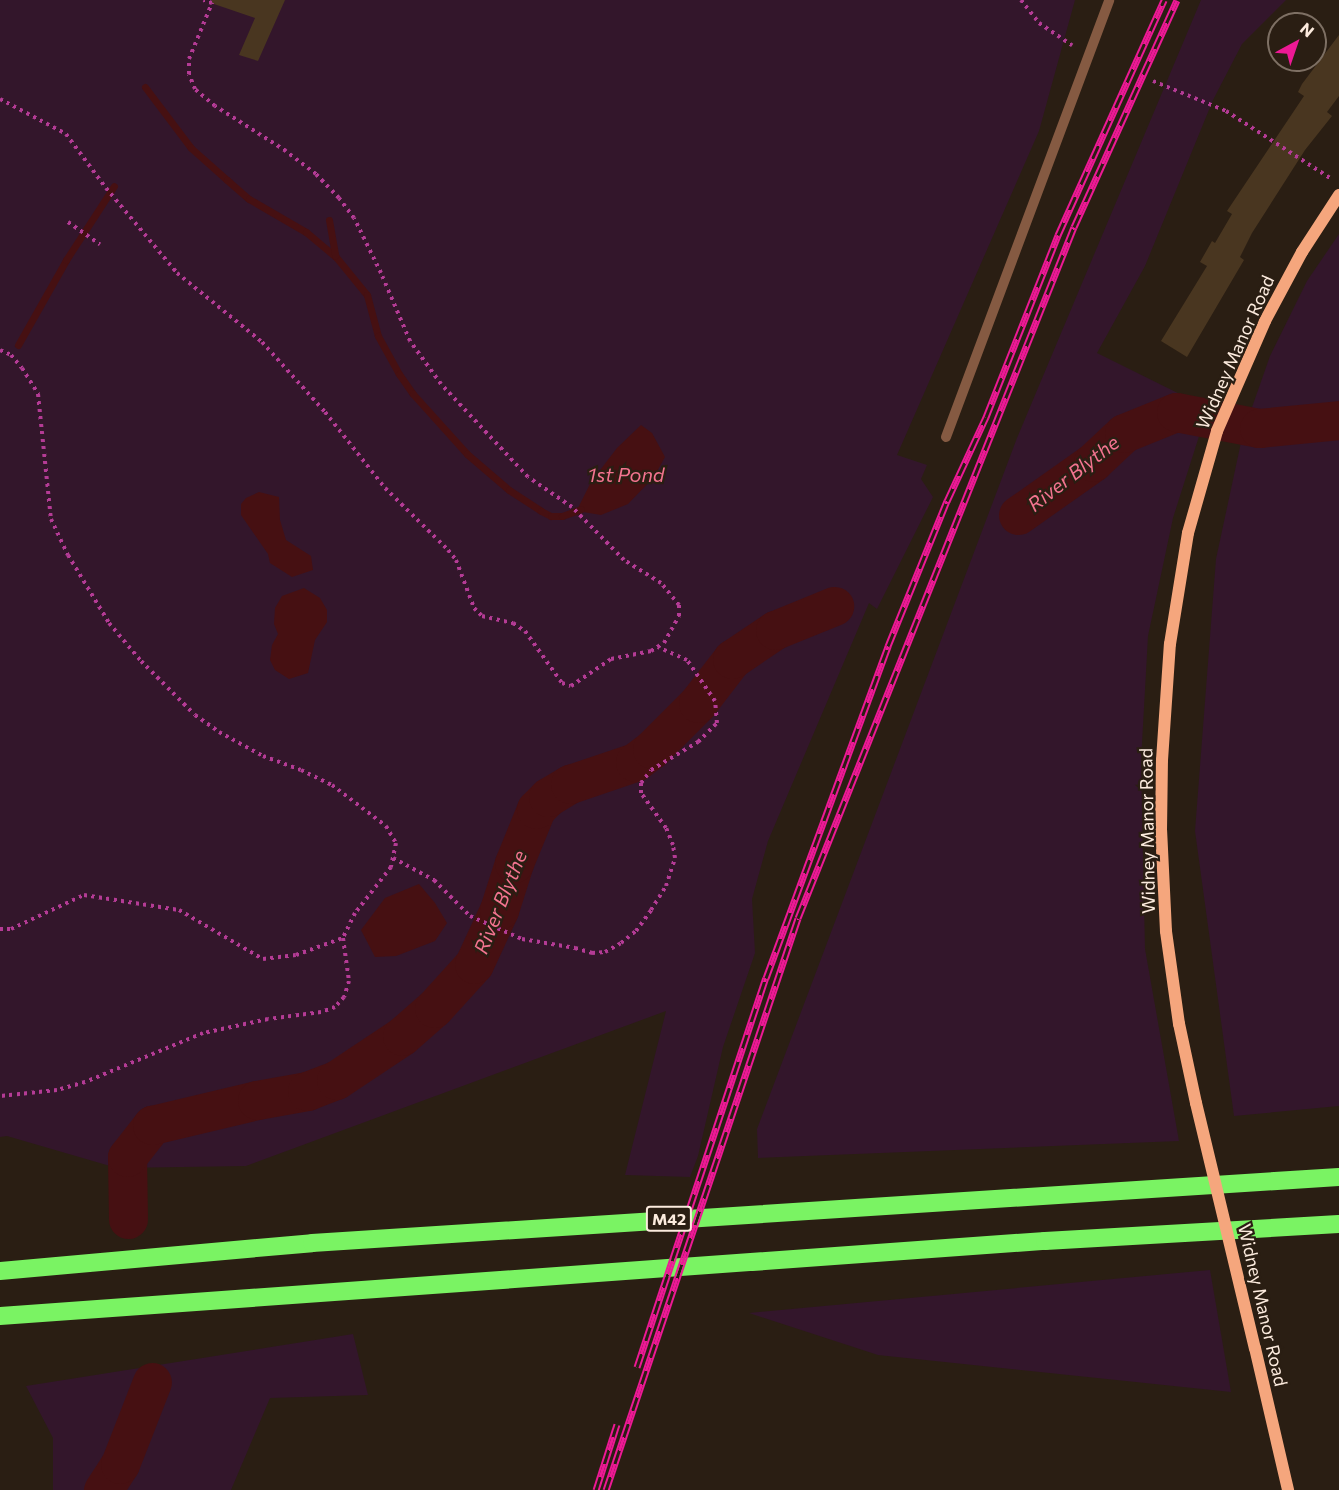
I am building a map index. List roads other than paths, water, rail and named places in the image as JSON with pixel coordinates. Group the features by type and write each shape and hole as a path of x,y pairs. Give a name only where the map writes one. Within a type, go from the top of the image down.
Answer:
{"highway":[{"name":"M42","path":"0,1271 312,1243 1339,1177"},
{"path":"0,1316 1033,1242 1339,1224"}],"street":[{"name":"Widney Manor Road","path":"1288,1490 1179,1024 1166,931 1161,830 1162,760 1170,644 1188,533 1217,431 1265,321 1302,252 1339,195"}],"lane":[{"path":"946,437 1109,0"}],"water":[{"name":"1st Pond","path":"641,425 652,433 665,457 654,477 628,504 601,515 583,512 579,506 591,482 617,448"},
{"path":"259,492 279,497 280,520 286,540 311,556 313,570 292,577 270,563 268,554 241,515 241,504 246,498"},
{"path":"304,588 320,598 327,610 327,622 315,640 308,673 289,679 275,670 270,660 272,645 278,634 274,624 275,608 282,596"},
{"path":"419,884 435,903 447,923 435,941 396,956 375,957 361,930 385,898"}],"waterway":[{"path":"145,87 191,148 249,199 306,232 336,257 367,295 378,336 399,374 413,394 467,454 509,490 551,516 562,516 581,509"},
{"path":"18,345 66,260 114,186"},
{"path":"329,220 335,255"},
{"name":"River Blythe","path":"1018,515 1093,462 1124,433 1176,412 1259,428 1339,420"},
{"name":"River Blythe","path":"128,1219 127,1157 152,1125 257,1100 307,1091 336,1080 402,1036 434,1008 474,964 499,910 514,863 536,809 548,797 570,784 635,762 652,749 698,703 732,659 775,630 834,606"},
{"name":"River Blythe","path":"103,1490 120,1464 152,1382"}],"railway":[{"path":"637,1367 766,978 888,646 947,501 986,417 1058,235 1164,0"},
{"path":"606,1490 798,918 1074,227 1177,0"},
{"path":"596,1490 617,1424"}]}
